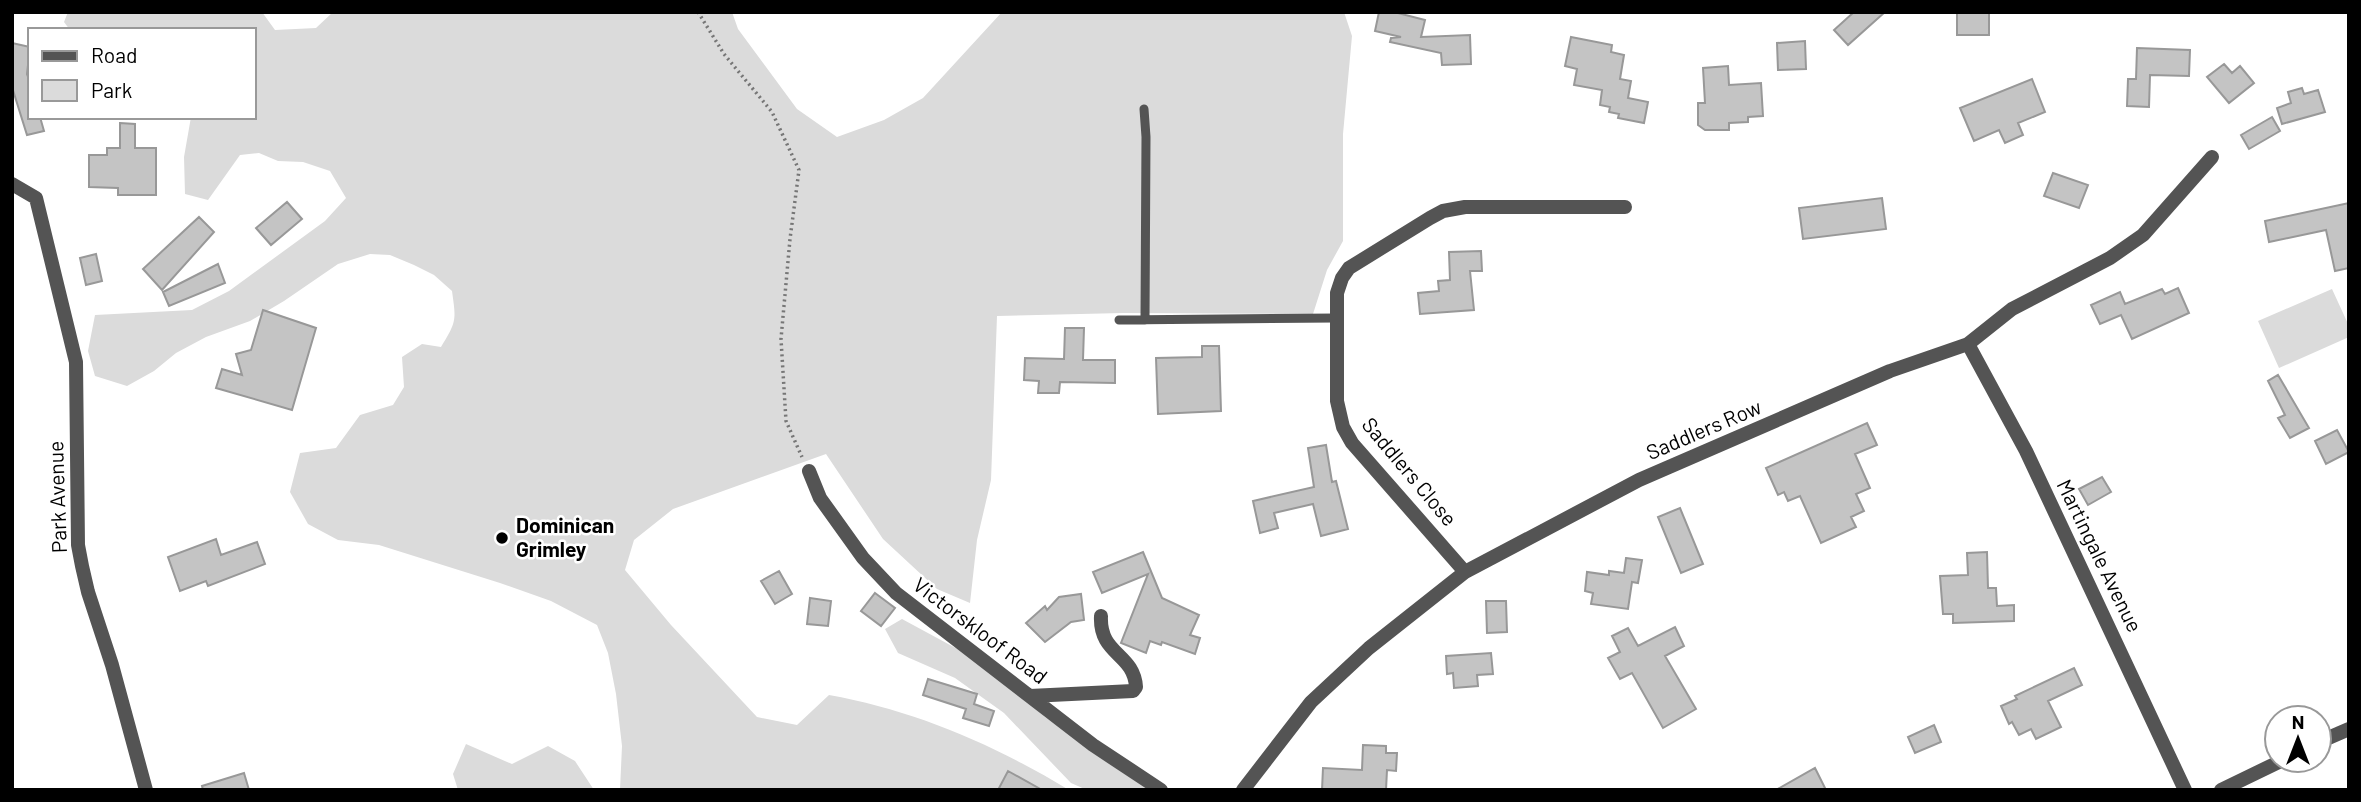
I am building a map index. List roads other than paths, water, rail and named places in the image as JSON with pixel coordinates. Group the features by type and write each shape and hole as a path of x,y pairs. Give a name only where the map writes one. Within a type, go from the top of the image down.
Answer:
{"street":[{"name":"Saddlers Row","path":"1243,790 1311,702 1369,648 1465,572 1639,480 1890,371 1968,344 2012,309 2110,258 2143,235 2213,157"},
{"name":"Park Avenue","path":"12,184 36,198 76,362 78,545 88,592 112,665 146,790"},
{"name":"Saddlers Close","path":"1465,572 1346,434 1337,401 1337,293 1342,278 1349,268 1443,211 1465,207 1625,207"},
{"name":"Martingale Avenue","path":"1968,344 2026,452 2185,790"},
{"name":"Victorskloof Road","path":"809,471 820,498 863,558 887,585 1093,745 1161,790"},
{"path":"1030,696 1133,691 1135,678 1128,664 1104,639 1101,617"},
{"path":"2221,790 2263,770"}],"lane":[{"path":"1144,108 1144,320"},
{"path":"1119,320 1336,318"}],"place":[{"name":"Dominican Grimley","path":"502,538"}]}
